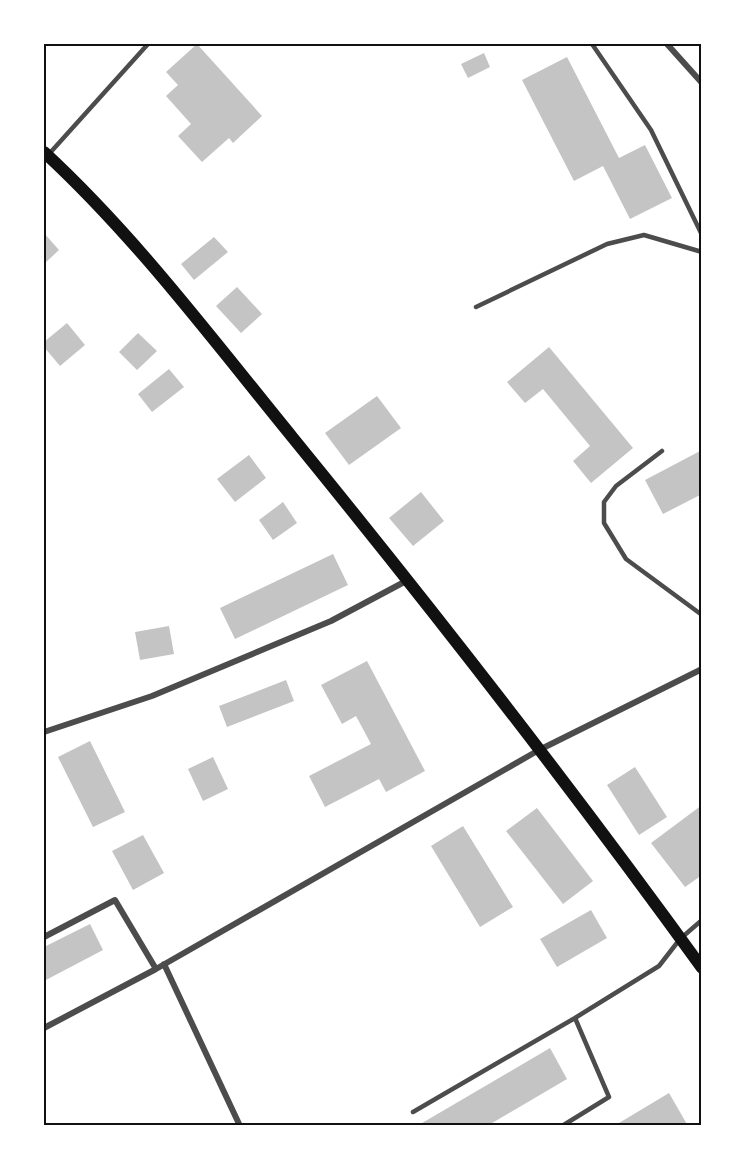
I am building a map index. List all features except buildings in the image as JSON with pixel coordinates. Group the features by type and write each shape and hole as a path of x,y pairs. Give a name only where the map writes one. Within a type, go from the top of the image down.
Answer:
{"main road":[{"path":"45,154 113,221 409,580 702,968"}],"street":[{"path":"667,44 702,82"},
{"path":"44,732 173,687 331,621 409,580"},
{"path":"44,1028 156,969 539,750 702,669"},
{"path":"44,937 115,900 156,969"},
{"path":"164,964 240,1125"}],"lane":[{"path":"45,154 148,44"},
{"path":"592,44 651,130 702,235"},
{"path":"476,307 607,244 644,235 702,252"},
{"path":"662,451 616,486 604,502 604,523 626,559 702,615"},
{"path":"412,1112 575,1018 659,966 681,939 702,920"},
{"path":"562,1125 609,1097 575,1018"}]}
